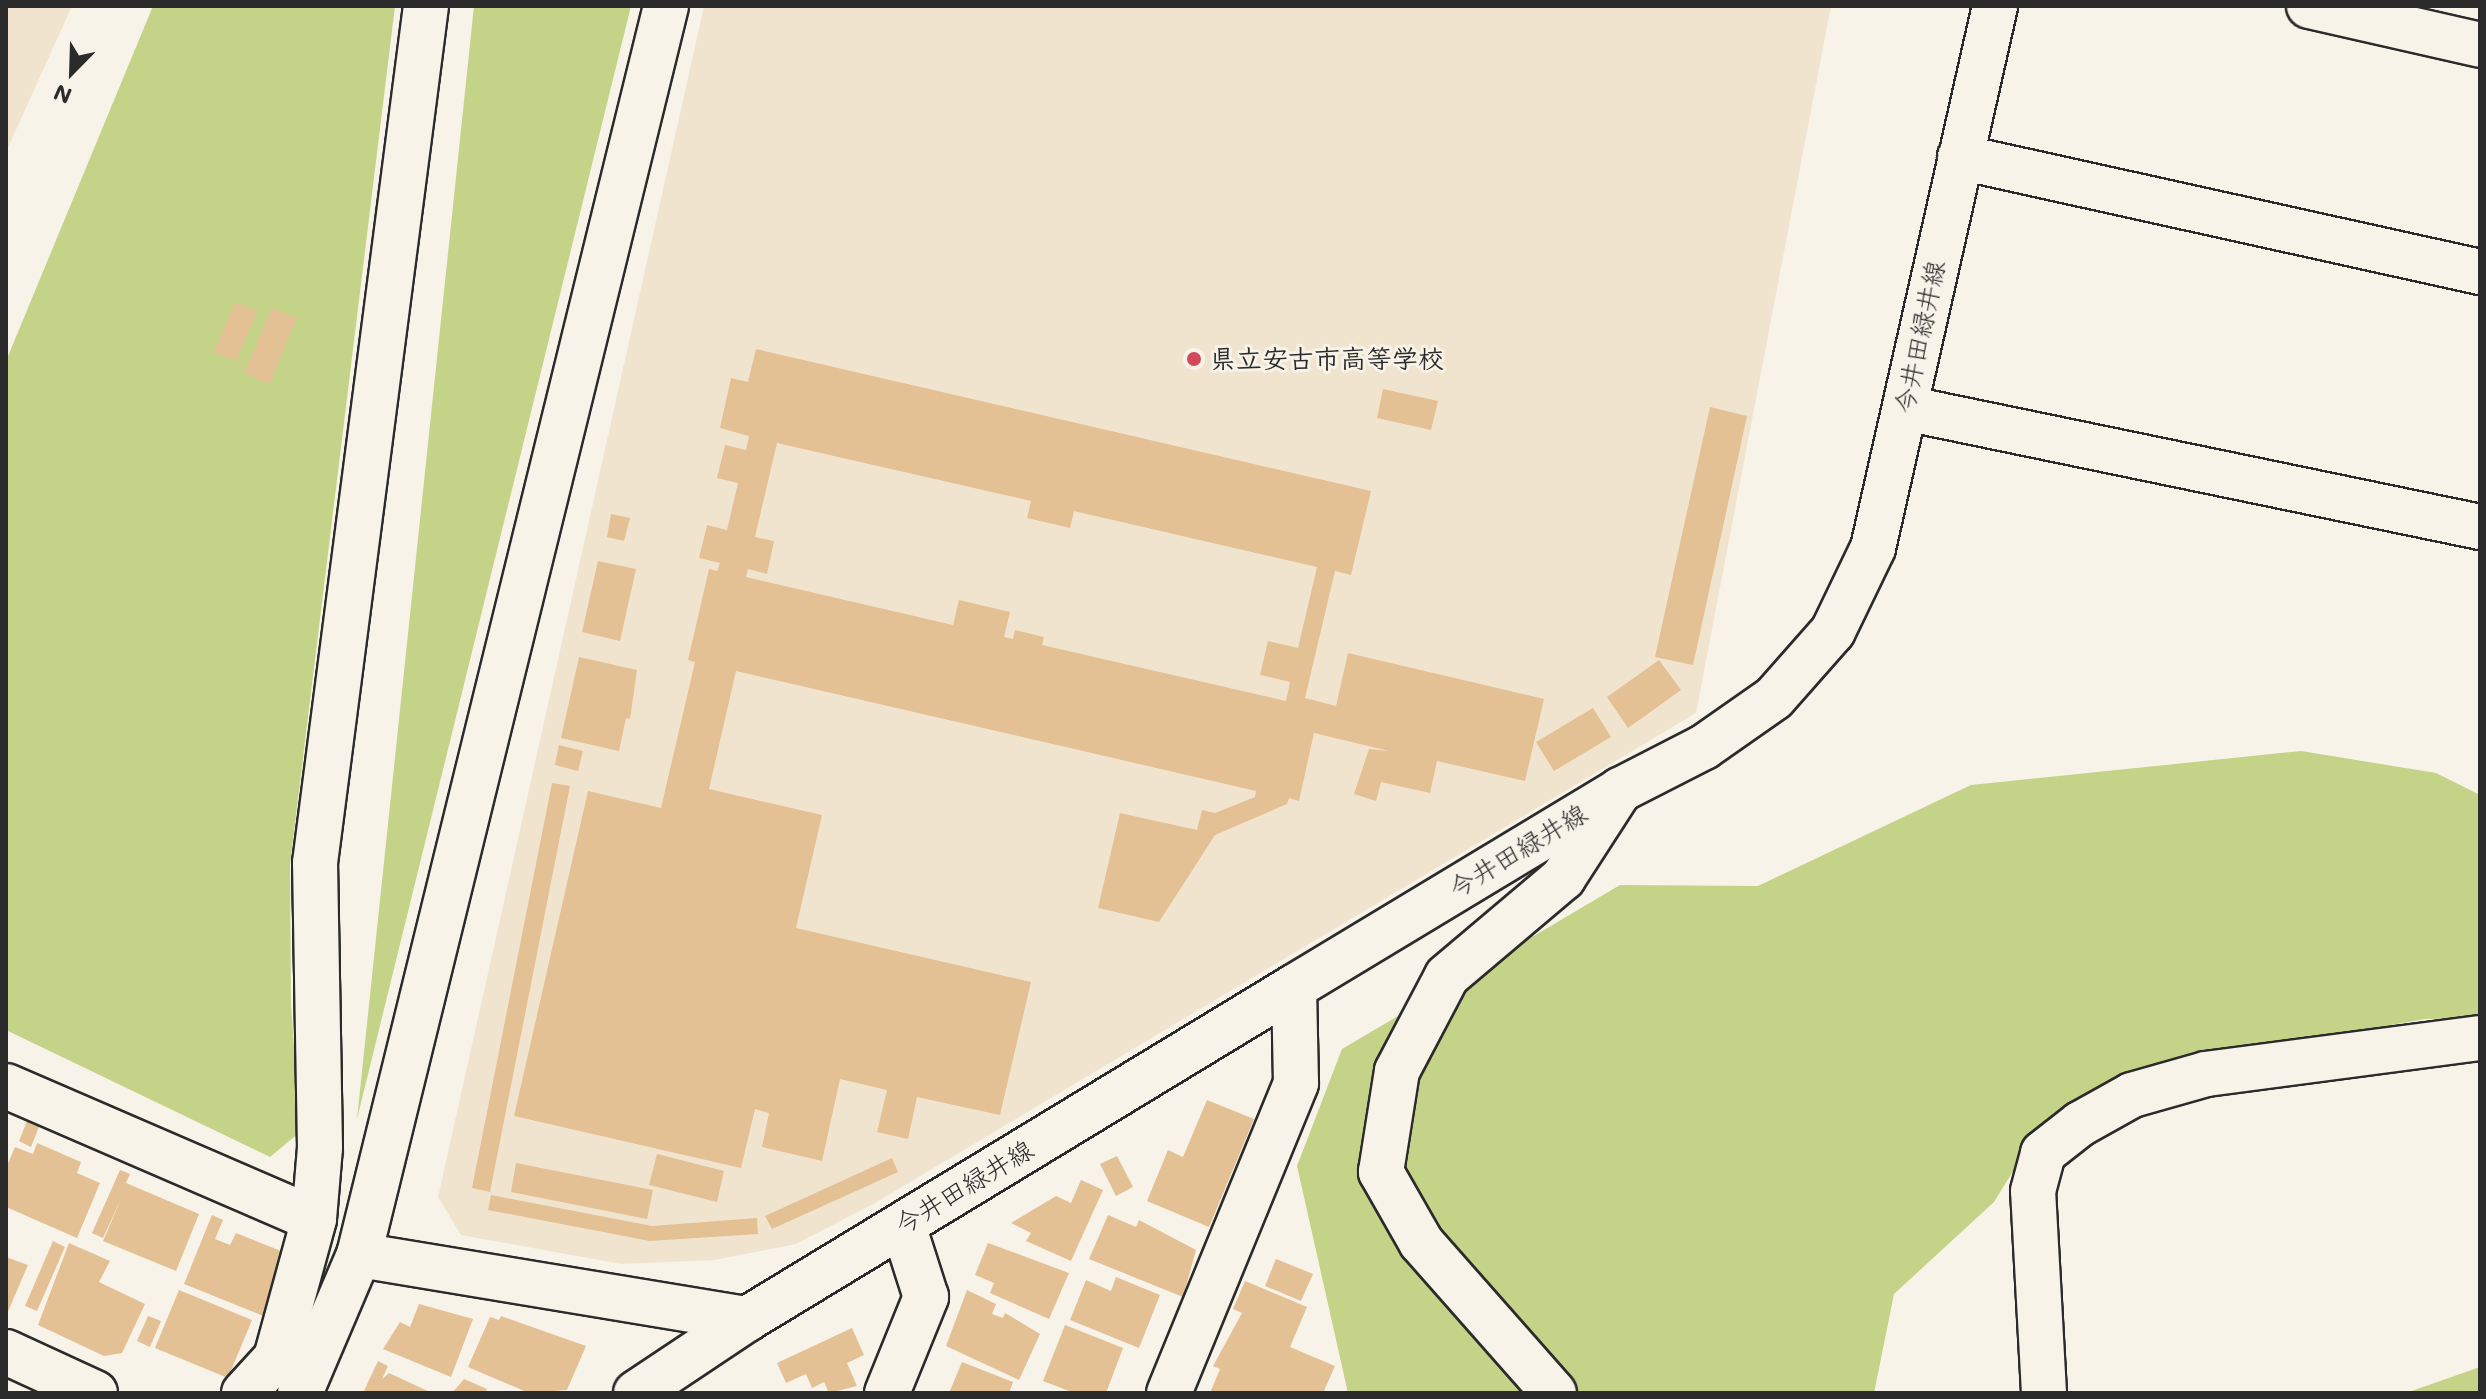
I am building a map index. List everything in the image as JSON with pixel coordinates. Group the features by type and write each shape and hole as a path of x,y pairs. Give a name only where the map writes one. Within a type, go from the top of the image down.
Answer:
{"street":[{"path":"244,1393 276,1358 314,1219 320,1148 315,863 426,6"},
{"path":"300,1393 359,1255 666,6"},
{"name":"今井田緑井線","path":"636,1393 747,1319 1294,987 1620,790 1704,747 1774,698 1833,631 1873,548 1995,6"},
{"path":"2309,6 2480,45"},
{"path":"1960,157 2480,272"},
{"path":"1905,408 2480,527"},
{"path":"1554,1393 1421,1242 1381,1172 1397,1071 1447,976 1563,878 1620,790"},
{"path":"1169,1393 1296,1083 1294,987"},
{"path":"2044,1393 2033,1191 2043,1153 2080,1124 2132,1095 2206,1074 2480,1038"},
{"path":"6,1086 314,1219"},
{"path":"887,1393 926,1297 903,1225"},
{"path":"359,1255 747,1319"},
{"path":"6,1352 92,1392"}],"shaded area":[{"path":"6,6 72,6 6,152"},
{"name":"県立安古市高等学校","path":"704,6 1831,6 1696,713 875,1203 796,1244 715,1260 621,1264 461,1235 438,1197"}],"green space":[{"path":"153,6 395,6 290,864 291,1003 300,1132 270,1157 6,1030 6,361"},
{"path":"474,6 631,6 357,1119"},
{"path":"2301,751 2436,773 2480,795 2480,1018 2425,1019 2124,1072 2041,1126 1994,1202 1894,1294 1874,1393 1348,1393 1297,1166 1342,1049 1620,885 1758,886 1971,785"},
{"path":"2480,1367 2480,1393 2406,1393"}],"building":[{"path":"235,302 257,311 236,361 214,352"},
{"path":"272,308 297,318 269,384 244,373"},
{"path":"756,349 1371,491 1351,575 1335,571 1305,698 1336,706 1348,653 1544,699 1525,781 1437,761 1430,793 1381,782 1376,801 1354,794 1369,749 1389,751 1314,733 1299,801 1289,798 1287,804 1215,835 1159,922 1098,908 1120,813 1197,830 1202,810 1215,813 1255,797 1256,791 736,671 709,789 822,815 796,928 1031,982 1000,1115 917,1097 908,1139 877,1132 887,1090 840,1079 822,1161 762,1147 769,1113 755,1109 741,1168 514,1116 588,791 661,808 695,662 688,660 709,569 717,571 720,563 699,558 707,525 727,530 738,483 717,478 725,445 746,450 749,436 720,428 731,378 748,382","holes":["777,443 1031,501 1027,518 1070,528 1074,511 1317,567 1298,648 1268,641 1260,675 1290,682 1286,701 1042,645 1044,637 1015,630 1013,639 1004,637 1010,612 959,600 953,625 746,577 748,569 767,574 774,541 755,537"]},
{"path":"1383,389 1438,401 1431,430 1377,418"},
{"path":"1710,407 1747,416 1693,665 1655,657"},
{"path":"611,514 630,518 624,541 607,537"},
{"path":"598,561 636,569 620,641 582,632"},
{"path":"579,657 637,670 630,719 626,718 619,751 561,738"},
{"path":"1659,660 1681,690 1628,728 1607,697"},
{"path":"1593,708 1611,737 1554,771 1536,742"},
{"path":"559,745 583,751 578,771 555,765"},
{"path":"552,783 570,786 490,1192 472,1188"},
{"path":"1207,1100 1254,1119 1209,1227 1147,1201 1168,1150 1183,1157"},
{"path":"29,1116 41,1122 31,1147 19,1141"},
{"path":"37,1143 81,1162 77,1173 100,1183 77,1238 6,1207 6,1168 15,1147 33,1154"},
{"path":"657,1154 724,1171 717,1202 649,1185"},
{"path":"1117,1156 1133,1187 1116,1196 1100,1164"},
{"path":"892,1158 898,1172 772,1229 765,1216"},
{"path":"516,1163 653,1190 647,1219 511,1192"},
{"path":"120,1170 130,1174 126,1183 199,1214 176,1271 103,1241 121,1199 103,1238 92,1233"},
{"path":"1081,1180 1103,1190 1071,1261 1026,1241 1031,1233 1011,1223 1056,1196 1071,1203"},
{"path":"491,1195 652,1226 757,1218 758,1234 650,1241 488,1210"},
{"path":"212,1215 223,1220 215,1239 230,1245 236,1233 291,1255 266,1317 184,1284"},
{"path":"1108,1215 1136,1227 1139,1220 1196,1250 1183,1297 1089,1259"},
{"path":"53,1241 65,1247 37,1311 25,1306"},
{"path":"69,1243 110,1261 99,1282 145,1304 122,1353 104,1356 38,1325"},
{"path":"988,1243 1069,1273 1049,1319 990,1293 994,1283 975,1275"},
{"path":"6,1257 28,1265 6,1316"},
{"path":"1276,1259 1313,1274 1301,1301 1265,1286"},
{"path":"1116,1277 1160,1295 1139,1348 1070,1320 1086,1280 1111,1291"},
{"path":"1245,1281 1307,1307 1290,1347 1335,1366 1323,1393 1210,1393 1220,1369 1213,1366 1242,1313 1233,1309"},
{"path":"179,1290 252,1320 228,1378 155,1348"},
{"path":"967,1290 996,1304 992,1314 1003,1318 1005,1313 1040,1334 1019,1380 946,1346"},
{"path":"419,1304 473,1319 451,1377 383,1349 400,1322 410,1327"},
{"path":"148,1316 161,1321 150,1347 137,1341"},
{"path":"501,1316 586,1346 567,1390 529,1393 468,1367 490,1317 499,1320"},
{"path":"1065,1325 1123,1348 1106,1393 1074,1393 1043,1381"},
{"path":"852,1328 864,1355 847,1363 857,1386 829,1393 824,1382 812,1388 806,1374 786,1383 777,1363"},
{"path":"378,1361 388,1366 382,1379 389,1373 432,1393 363,1393"},
{"path":"962,1362 1013,1382 1009,1393 949,1393"},
{"path":"464,1379 487,1389 485,1393 452,1393"}],"place":[{"name":"県立安古市高等学校","path":"1194,359"}]}
